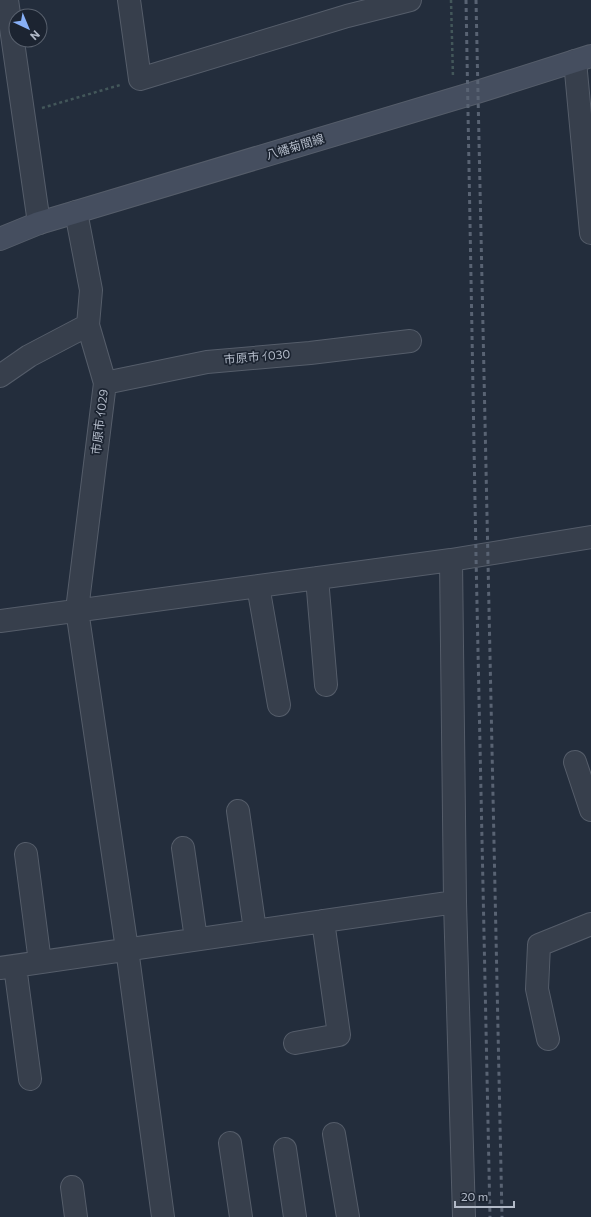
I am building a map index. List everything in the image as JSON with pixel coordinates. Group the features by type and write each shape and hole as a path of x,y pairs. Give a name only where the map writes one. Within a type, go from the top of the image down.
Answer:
{"main road":[{"name":"八幡菊間線","path":"0,239 39,223 583,59"}],"street":[{"path":"7,0 39,223"},
{"path":"129,0 140,79 346,8 410,0"},
{"path":"583,59 591,232"},
{"name":"市原市 ｲ029","path":"76,212 91,290 88,325 105,383 77,610 127,949 163,1217"},
{"path":"0,376 29,356 88,325"},
{"name":"市原市 ｲ030","path":"105,383 208,362 310,353 410,341"},
{"path":"0,621 451,560 591,537"},
{"path":"451,560 455,902 464,1217"},
{"path":"316,578 326,685"},
{"path":"258,586 279,704"},
{"path":"575,762 591,810"},
{"path":"238,811 255,930"},
{"path":"183,848 196,939"},
{"path":"26,854 40,962"},
{"path":"30,1079 7,967 455,902"},
{"path":"295,1042 339,1035 323,921"},
{"path":"548,1039 537,989 539,946 591,924"},
{"path":"334,1134 348,1217"},
{"path":"230,1143 241,1217"},
{"path":"285,1149 295,1217"},
{"path":"72,1187 76,1217"}],"path":[{"path":"451,0 454,99"},
{"path":"23,114 140,79"}],"railway":[{"path":"466,0 490,1217"},
{"path":"476,0 502,1217"}]}
